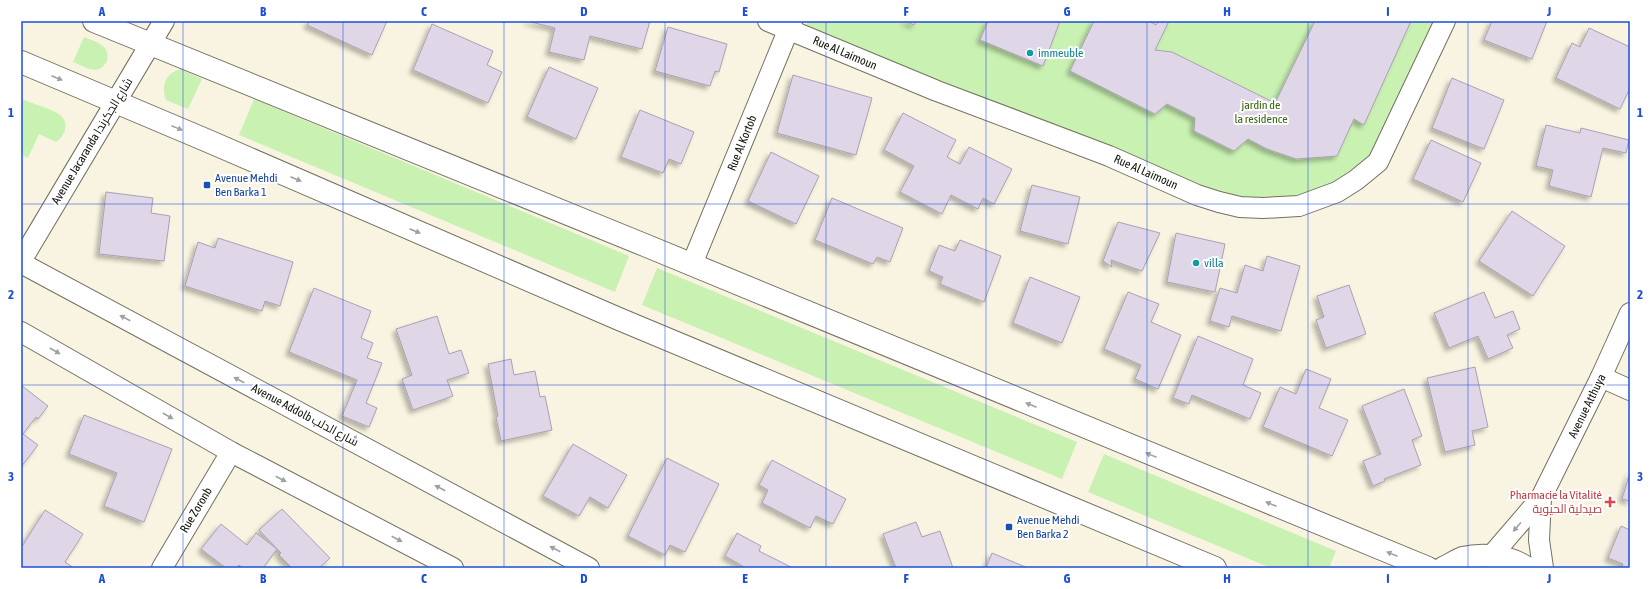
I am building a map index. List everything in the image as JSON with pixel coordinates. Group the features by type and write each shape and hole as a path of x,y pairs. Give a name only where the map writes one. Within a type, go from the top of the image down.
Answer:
{"main road":[{"path":"94,21 692,264 1428,568"},
{"path":"21,62 208,141 626,322 1214,568"},
{"path":"1443,568 1463,558 1492,555 1521,564 1527,568"}],"street":[{"name":"Avenue Jacaranda شارع الجكرندا","path":"21,262 164,21"},
{"name":"Rue Al Laimoun","path":"768,21 790,25 937,91 1109,156 1197,194 1240,207 1263,208 1299,206 1336,192 1356,180 1378,162 1445,21"},
{"name":"Rue Al Kortob","path":"692,264 790,25"},
{"name":"Avenue Addolb شارع الدلب","path":"21,262 589,568"},
{"name":"Avenue Atthuya","path":"1492,555 1541,498 1601,377 1630,313"},
{"path":"21,332 231,452 453,568"},
{"path":"1601,377 1630,390"},
{"name":"Rue Zoronb","path":"162,568 231,452"},
{"name":"Avenue Atthuya","path":"1541,498 1539,540 1543,568"}],"green space":[{"name":"jardin de la residence","path":"808,21 1436,21 1371,157 1329,184 1263,208 1190,184 854,57 806,26"},
{"path":"84,37 102,45 107,51 107,61 100,69 96,70 87,68 73,62"},
{"path":"181,69 202,79 188,109 166,100 164,90 164,85 168,77"},
{"path":"21,99 47,108 60,115 66,125 64,133 56,142 39,134 28,158 21,154"},
{"path":"254,99 629,256 615,292 239,135"},
{"path":"657,268 1077,442 1062,479 642,305"},
{"path":"1104,454 1336,551 1329,568 1271,568 1088,492"}],"building":[{"path":"309,21 387,21 372,55 307,25"},
{"path":"527,21 650,21 642,49 590,36 584,60 549,52 555,28"},
{"path":"905,21 916,21 914,25"},
{"name":"immeuble","path":"988,21 1060,21 1043,66 980,40"},
{"path":"1094,21 1169,21 1155,50 1172,52 1275,103 1315,21 1411,21 1364,125 1354,119 1337,156 1296,159 1267,149 1248,139 1234,151 1194,131 1195,118 1167,104 1155,114 1070,71"},
{"path":"1149,21 1159,21 1156,25"},
{"path":"1492,21 1547,21 1532,59 1484,40"},
{"path":"432,24 493,51 487,65 502,72 488,103 413,70"},
{"path":"668,27 727,44 719,72 715,71 710,86 655,71"},
{"path":"1589,28 1630,47 1630,88 1620,109 1556,78 1572,43 1580,47"},
{"path":"549,67 598,88 576,139 527,117"},
{"path":"793,75 872,98 856,155 777,133"},
{"path":"1452,78 1504,100 1484,149 1432,128"},
{"path":"640,110 694,132 681,164 669,159 663,173 621,157"},
{"path":"903,113 956,140 947,157 960,164 969,147 1012,169 994,204 983,198 978,209 951,195 942,214 900,192 914,166 884,150"},
{"path":"1546,125 1580,133 1581,128 1629,140 1626,153 1603,148 1591,197 1549,186 1553,170 1536,166"},
{"path":"1431,140 1481,163 1463,202 1413,179"},
{"path":"771,152 819,176 796,224 748,201"},
{"path":"1032,185 1080,197 1068,244 1020,231"},
{"path":"106,192 153,198 151,213 170,216 164,261 99,254"},
{"path":"832,198 903,228 890,262 877,257 873,264 815,240"},
{"path":"1512,211 1565,246 1533,296 1479,261"},
{"path":"1118,222 1160,233 1142,271 1111,260 1112,267 1103,261"},
{"name":"villa","path":"1176,233 1225,244 1215,292 1167,282"},
{"path":"218,238 293,262 280,306 265,301 262,311 185,286 198,242 215,248"},
{"path":"960,240 1001,256 984,302 940,284 943,277 929,271 939,245 955,251"},
{"path":"1267,256 1300,266 1281,331 1232,316 1229,327 1210,321 1220,288 1237,293 1245,265 1263,271"},
{"path":"1030,277 1080,297 1062,343 1013,323"},
{"path":"1349,285 1366,334 1326,348 1316,320 1324,317 1317,296"},
{"path":"314,288 371,311 361,338 373,343 367,358 382,363 366,403 377,408 369,427 342,416 357,380 289,352"},
{"path":"1128,292 1159,304 1151,322 1181,335 1158,389 1135,379 1141,365 1104,349"},
{"path":"1484,292 1495,318 1513,311 1520,329 1507,335 1513,348 1488,359 1478,336 1449,348 1434,313"},
{"path":"437,316 449,354 461,350 469,373 447,380 453,396 413,410 402,379 412,375 396,329"},
{"path":"1198,336 1253,359 1243,385 1261,393 1250,419 1192,395 1189,404 1173,398"},
{"path":"511,359 514,375 535,371 540,397 545,396 552,430 501,441 496,417 498,416 488,364"},
{"path":"1475,367 1488,427 1472,431 1475,445 1445,452 1427,378"},
{"path":"1306,369 1331,379 1319,408 1348,420 1332,456 1263,427 1280,387 1296,394"},
{"path":"21,385 48,406 38,419 36,417 23,434 38,445 21,467"},
{"path":"1404,389 1422,436 1412,440 1421,465 1384,479 1385,481 1373,486 1363,461 1381,454 1362,406"},
{"path":"84,415 172,449 144,522 104,506 117,473 69,454"},
{"path":"573,444 627,475 608,508 590,497 579,516 543,496"},
{"path":"667,458 719,484 685,552 670,545 665,555 628,536"},
{"path":"772,460 846,499 833,524 816,516 810,528 762,503 768,490 759,485"},
{"path":"1630,472 1630,501 1622,499"},
{"path":"282,509 330,558 319,568 292,568 279,555 281,553 259,530"},
{"path":"45,510 83,534 65,562 74,568 21,568 21,548"},
{"path":"916,522 922,537 940,531 953,568 896,568 883,534"},
{"path":"221,524 247,545 256,533 277,549 263,568 243,568 239,565 236,568 226,568 201,549"},
{"path":"1621,526 1630,530 1630,568 1622,568 1623,564 1608,558"},
{"path":"737,533 761,546 759,551 793,568 746,568 725,556"},
{"path":"992,553 1028,568 986,568"}],"place":[{"name":"immeuble","path":"1030,53"},
{"name":"Avenue Mehdi Ben Barka 1","path":"207,185"},
{"name":"villa","path":"1196,263"},
{"name":"Pharmacie la Vitalité صيدلية الحيوية","path":"1610,502"},
{"name":"Avenue Mehdi Ben Barka 2","path":"1009,527"}]}
